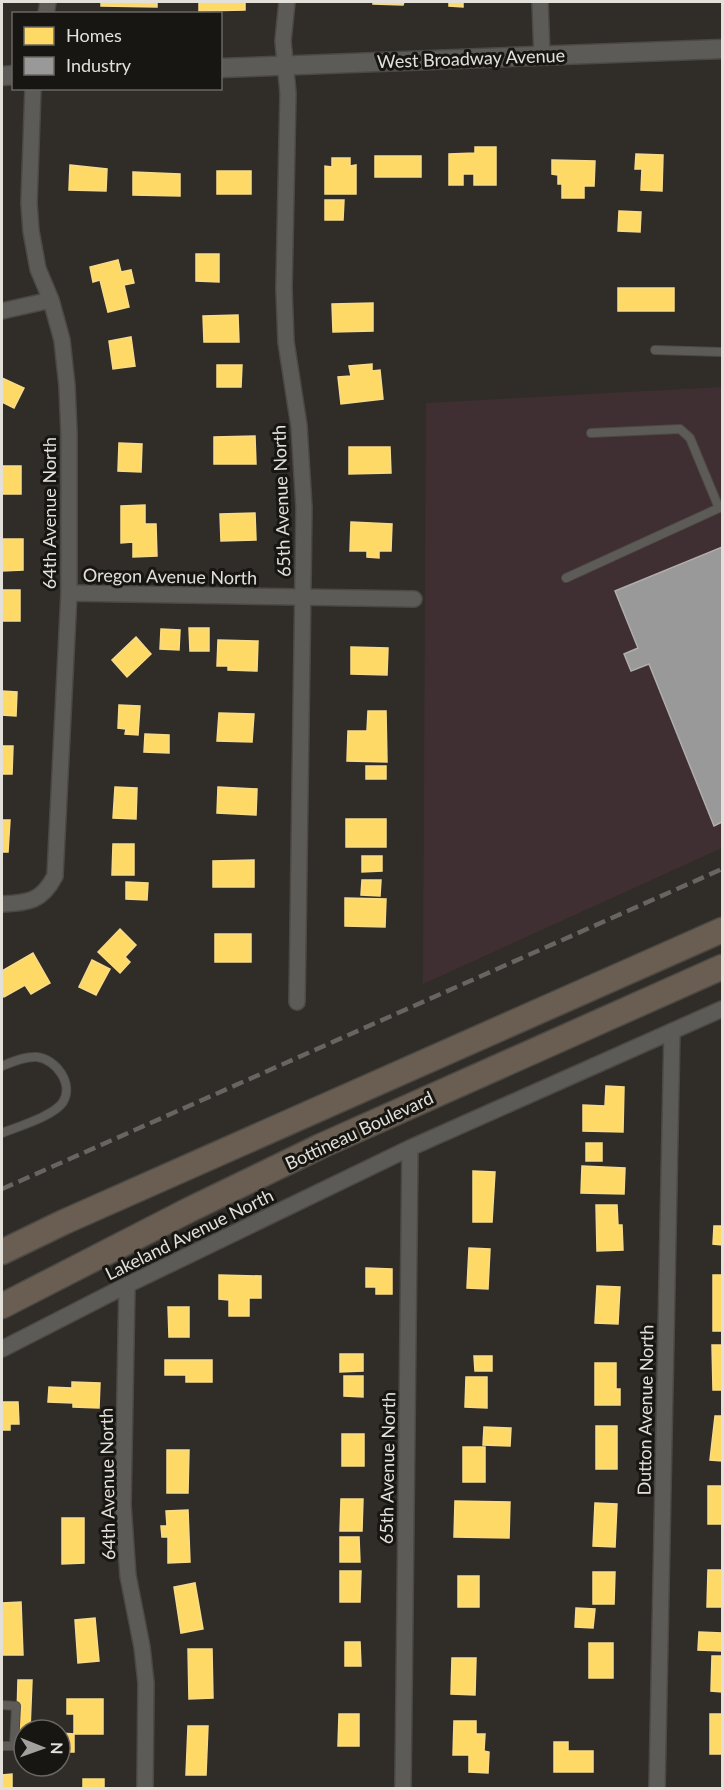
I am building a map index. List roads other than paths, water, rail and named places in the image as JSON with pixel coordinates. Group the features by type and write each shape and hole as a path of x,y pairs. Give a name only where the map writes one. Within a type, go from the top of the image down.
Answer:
{"highway":[{"name":"Bottineau Boulevard","path":"2,1252 64,1222 723,930"},
{"name":"Bottineau Boulevard","path":"2,1306 189,1210 321,1146 723,967"}],"street":[{"name":"65th Avenue North","path":"287,2 283,41 288,93 284,289 286,342 303,464 297,1002"},
{"path":"540,2 542,55"},
{"name":"West Broadway Avenue","path":"222,68 723,49"},
{"name":"64th Avenue North","path":"2,904 21,903 36,898 47,891 55,876 69,593 67,386 62,340 51,300 38,269 31,231 29,203 33,90"},
{"path":"2,310 51,300"},
{"name":"Oregon Avenue North","path":"69,593 414,599"},
{"name":"Lakeland Avenue North","path":"2,1349 127,1285 410,1148 723,1009"},
{"name":"Dutton Avenue North","path":"657,1788 672,1031"},
{"name":"65th Avenue North","path":"404,1788 410,1148"},
{"name":"64th Avenue North","path":"127,1285 124,1523 128,1576 142,1647 146,1683 145,1788"}],"lane":[{"path":"655,350 723,352"},
{"path":"566,578 721,507 690,438 680,429 591,433"},
{"path":"2,1066 18,1059 37,1057 52,1062 63,1075 66,1089 64,1101 56,1110 2,1133"},
{"path":"2,1705 16,1706 14,1746 2,1746"}],"railway":[{"path":"2,1189 722,869"}]}
